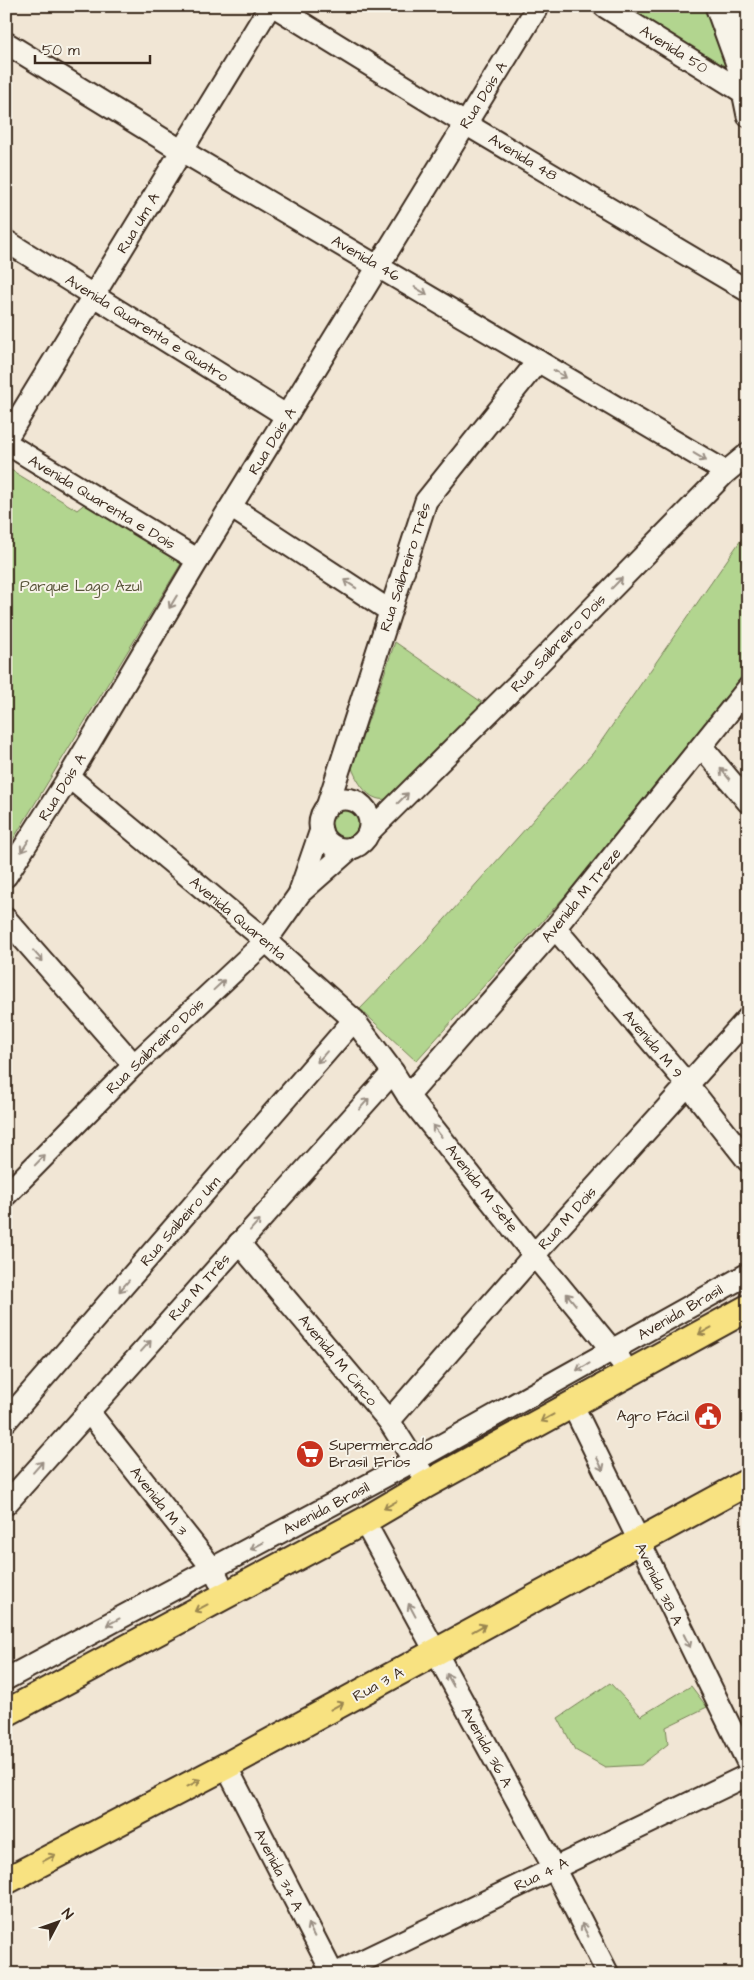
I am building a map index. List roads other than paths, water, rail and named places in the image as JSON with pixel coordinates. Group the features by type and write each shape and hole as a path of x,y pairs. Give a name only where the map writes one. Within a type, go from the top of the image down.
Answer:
{"main road":[{"name":"Avenida Brasil","path":"6,1713 364,1521 427,1484 748,1308"},
{"name":"Rua 3 A","path":"6,1881 226,1766 748,1482"}],"street":[{"name":"Rua Um A","path":"6,439 270,6"},
{"name":"Avenida 48","path":"274,6 466,124 748,290"},
{"name":"Rua Dois A","path":"6,876 69,777 198,560 538,6"},
{"name":"Avenida 50","path":"604,6 743,92"},
{"path":"716,6 738,67"},
{"path":"735,6 738,67 748,116"},
{"name":"Avenida 46","path":"6,43 182,151 726,472"},
{"name":"Avenida Quarenta e Quatro","path":"6,242 287,416"},
{"name":"Rua Saibreiro Três","path":"334,803 337,775 430,495 538,361"},
{"name":"Avenida Quarenta e Dois","path":"6,443 198,560"},
{"name":"Rua Saibreiro Dois","path":"369,832 531,671 726,472 748,454"},
{"path":"231,507 390,611"},
{"name":"Avenida M Treze","path":"408,1096 555,928 748,688"},
{"path":"702,747 748,802"},
{"name":"Avenida Quarenta","path":"69,777 266,941 354,1020 393,1072"},
{"path":"350,799 365,808 369,816 369,832 365,839 351,848 336,846 330,843 322,830 322,814 334,803 350,799"},
{"name":"Rua Saibreiro Dois","path":"300,893 322,830"},
{"name":"Rua Saibreiro Dois","path":"6,1195 134,1064 266,941 300,893 351,848"},
{"path":"6,919 134,1064"},
{"name":"Avenida M 9","path":"555,928 688,1085 748,1161"},
{"name":"Rua M Dois","path":"389,1421 534,1255 748,1018"},
{"name":"Rua Saibeiro Um","path":"6,1421 354,1020"},
{"name":"Avenida M Sete","path":"393,1072 408,1096 630,1372"},
{"name":"Rua M Três","path":"6,1504 393,1072"},
{"name":"Avenida M Cinco","path":"239,1243 389,1421 415,1460 427,1484"},
{"name":"Avenida Brasil","path":"9,1672 213,1570 415,1460 748,1274"},
{"name":"Avenida 38 A","path":"572,1404 748,1763"},
{"name":"Avenida M 3","path":"88,1411 213,1570 227,1594"},
{"name":"Avenida 36 A","path":"364,1521 554,1868 608,1974"},
{"path":"9,1672 30,1700"},
{"name":"Avenida 34 A","path":"226,1766 334,1974"},
{"name":"Rua 4 A","path":"334,1974 748,1775"}],"place":[{"name":"Agro Fácil","path":"708,1416"},
{"name":"Supermercado Brasil Frios","path":"310,1454"}],"park label":[{"name":"Parque Lago Azul","path":"81,586"}]}
